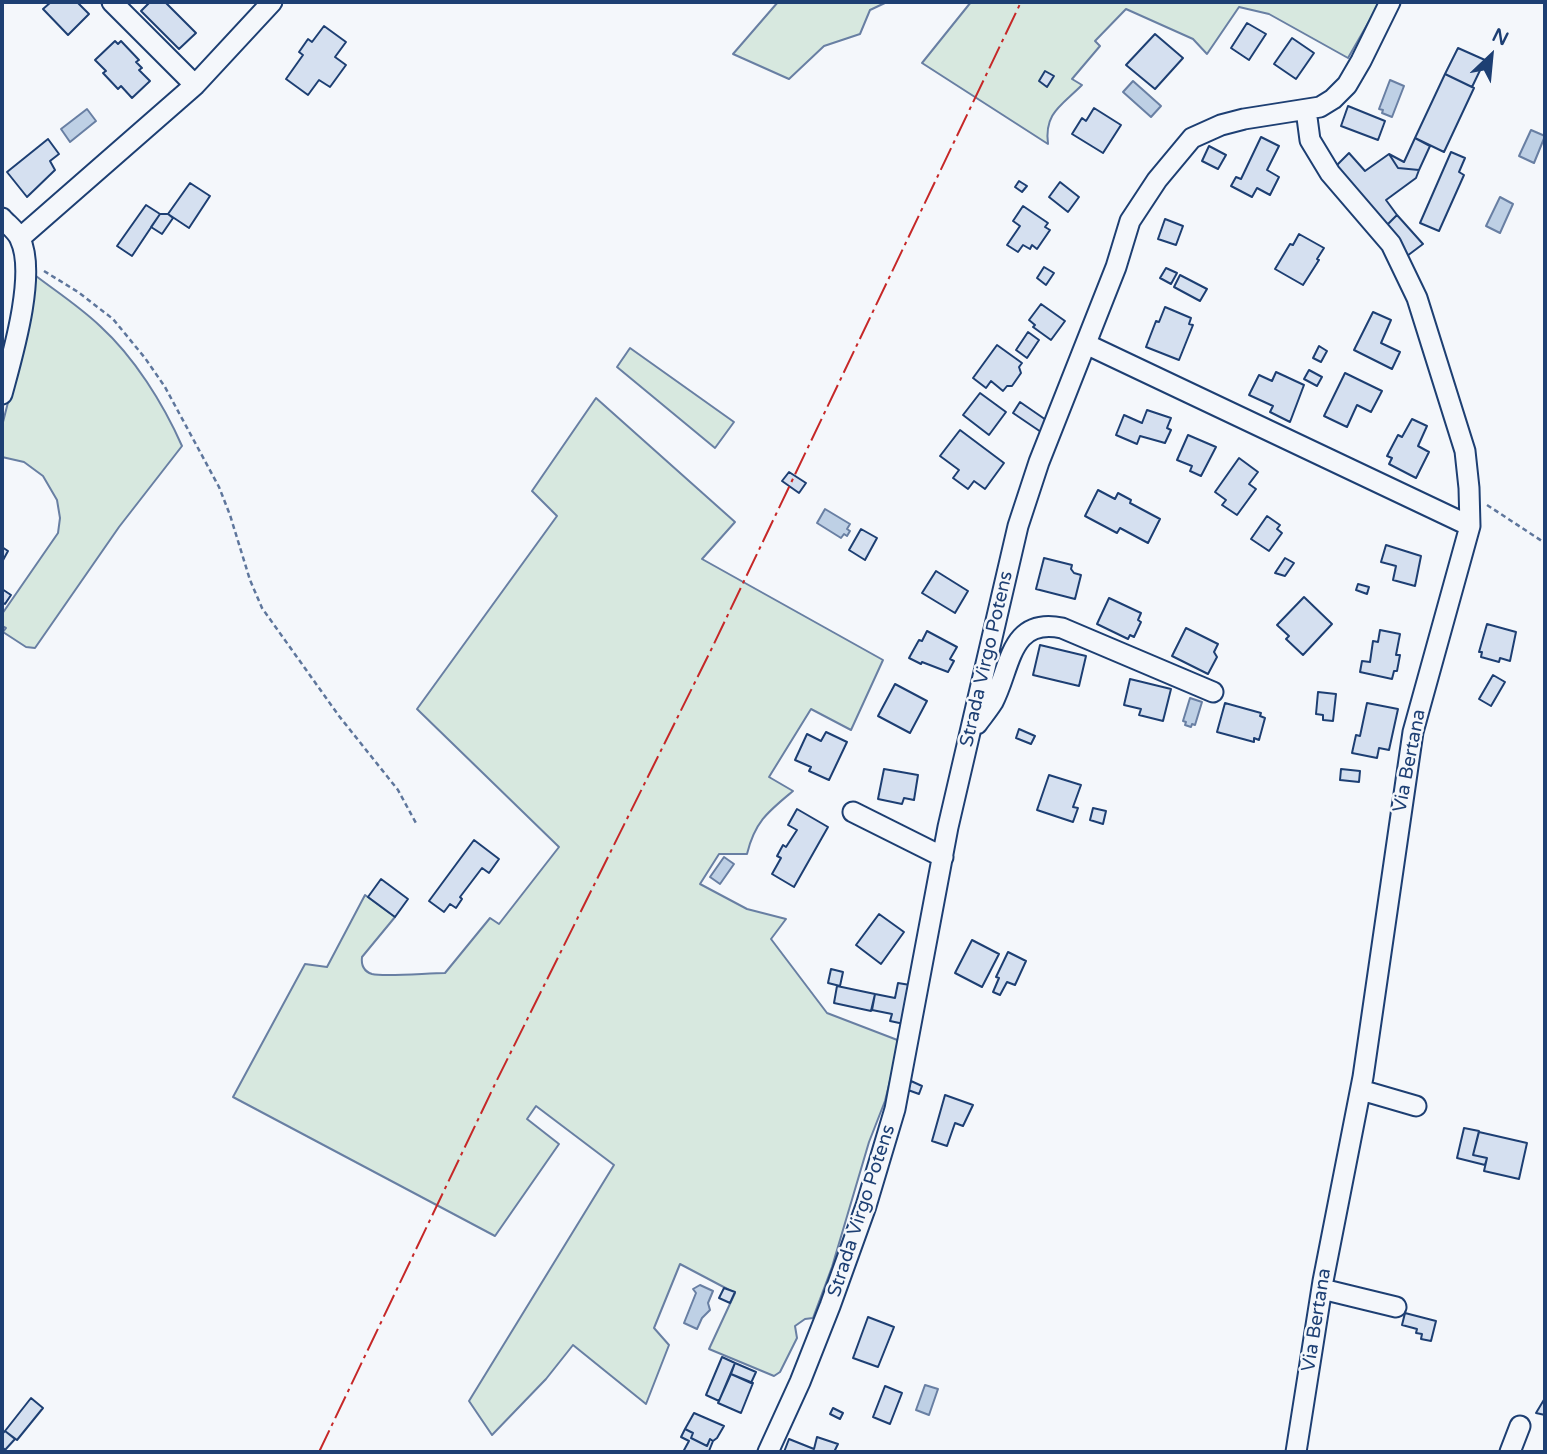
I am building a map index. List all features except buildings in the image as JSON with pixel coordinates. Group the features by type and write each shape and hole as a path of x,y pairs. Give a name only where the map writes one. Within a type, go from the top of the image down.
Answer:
{"street":[{"path":"112,2 195,85"},
{"path":"20,238 195,85 272,2"},
{"name":"Strada Virgo Potens","path":"768,1452 830,1306 866,1206 895,1109 943,856 1026,497 1116,267 1130,221 1157,180 1192,138 1221,125 1320,107 1332,99 1347,85 1390,2"},
{"name":"Via Bertana","path":"1296,1452 1322,1289 1361,1090 1413,732 1470,526 1465,451 1417,298 1391,244 1330,173 1310,139 1306,110"},
{"path":"2,218 20,238 26,275 16,342 2,394"},
{"path":"1086,344 1470,526"},
{"path":"970,733 993,702 1019,641 1036,626 1062,628 1213,692"},
{"path":"853,812 943,856"},
{"path":"1361,1090 1416,1106"},
{"path":"1322,1289 1396,1307"},
{"path":"1510,1452 1520,1426"}],"path":[{"path":"40,269 78,292 113,319 145,358 175,405 219,487 262,608 339,716 398,790 417,825"},
{"path":"1469,488 1484,503 1545,543"}],"shaded area":[{"path":"778,2 887,2 870,10 860,34 824,46 789,79 733,54"},
{"path":"971,2 1379,4 1348,58 1269,14 1239,7 1207,54 1193,39 1126,9 1095,41 1100,46 1072,79 1082,85 1051,117 1047,133 1048,144 922,63"},
{"path":"36,276 113,338 157,397 182,446 119,527 35,648 26,647 3,632 6,628 2,626 2,614 58,533 60,518 57,500 43,476 24,462 2,457 2,426 23,343"},
{"path":"630,348 734,422 715,448 617,367"},
{"path":"596,398 735,522 702,559 883,660 851,730 811,709 769,777 793,791 764,818 754,833 747,854 719,854 700,884 747,909 786,919 771,939 827,1013 900,1041 885,1101 869,1142 832,1267 813,1318 805,1319 795,1326 797,1338 780,1372 774,1376 709,1349 735,1293 680,1264 654,1328 669,1345 646,1404 573,1345 546,1379 492,1435 469,1401 614,1165 536,1106 527,1119 559,1144 495,1236 233,1097 305,964 327,967 365,895 395,917 362,957 362,965 369,973 445,973 490,918 499,924 559,847 417,709 557,516 532,491"}],"water":[{"path":"1390,80 1404,86 1392,117 1379,109"},
{"path":"1133,81 1161,106 1151,117 1123,92"},
{"path":"87,109 96,121 70,142 61,129"},
{"path":"1531,130 1545,136 1534,163 1519,156"},
{"path":"1500,197 1513,204 1500,233 1486,226"},
{"path":"825,509 850,524 847,536 844,534 841,538 817,523"},
{"path":"1190,698 1202,702 1195,725 1192,724 1191,727 1183,721"},
{"path":"724,857 734,864 720,884 710,877"},
{"path":"700,1285 713,1291 708,1303 710,1310 697,1329 684,1323 696,1293 693,1289"},
{"path":"925,1385 938,1389 929,1415 916,1410"}],"power":[{"path":"319,1452 496,1082 712,648 1021,2"}]}
